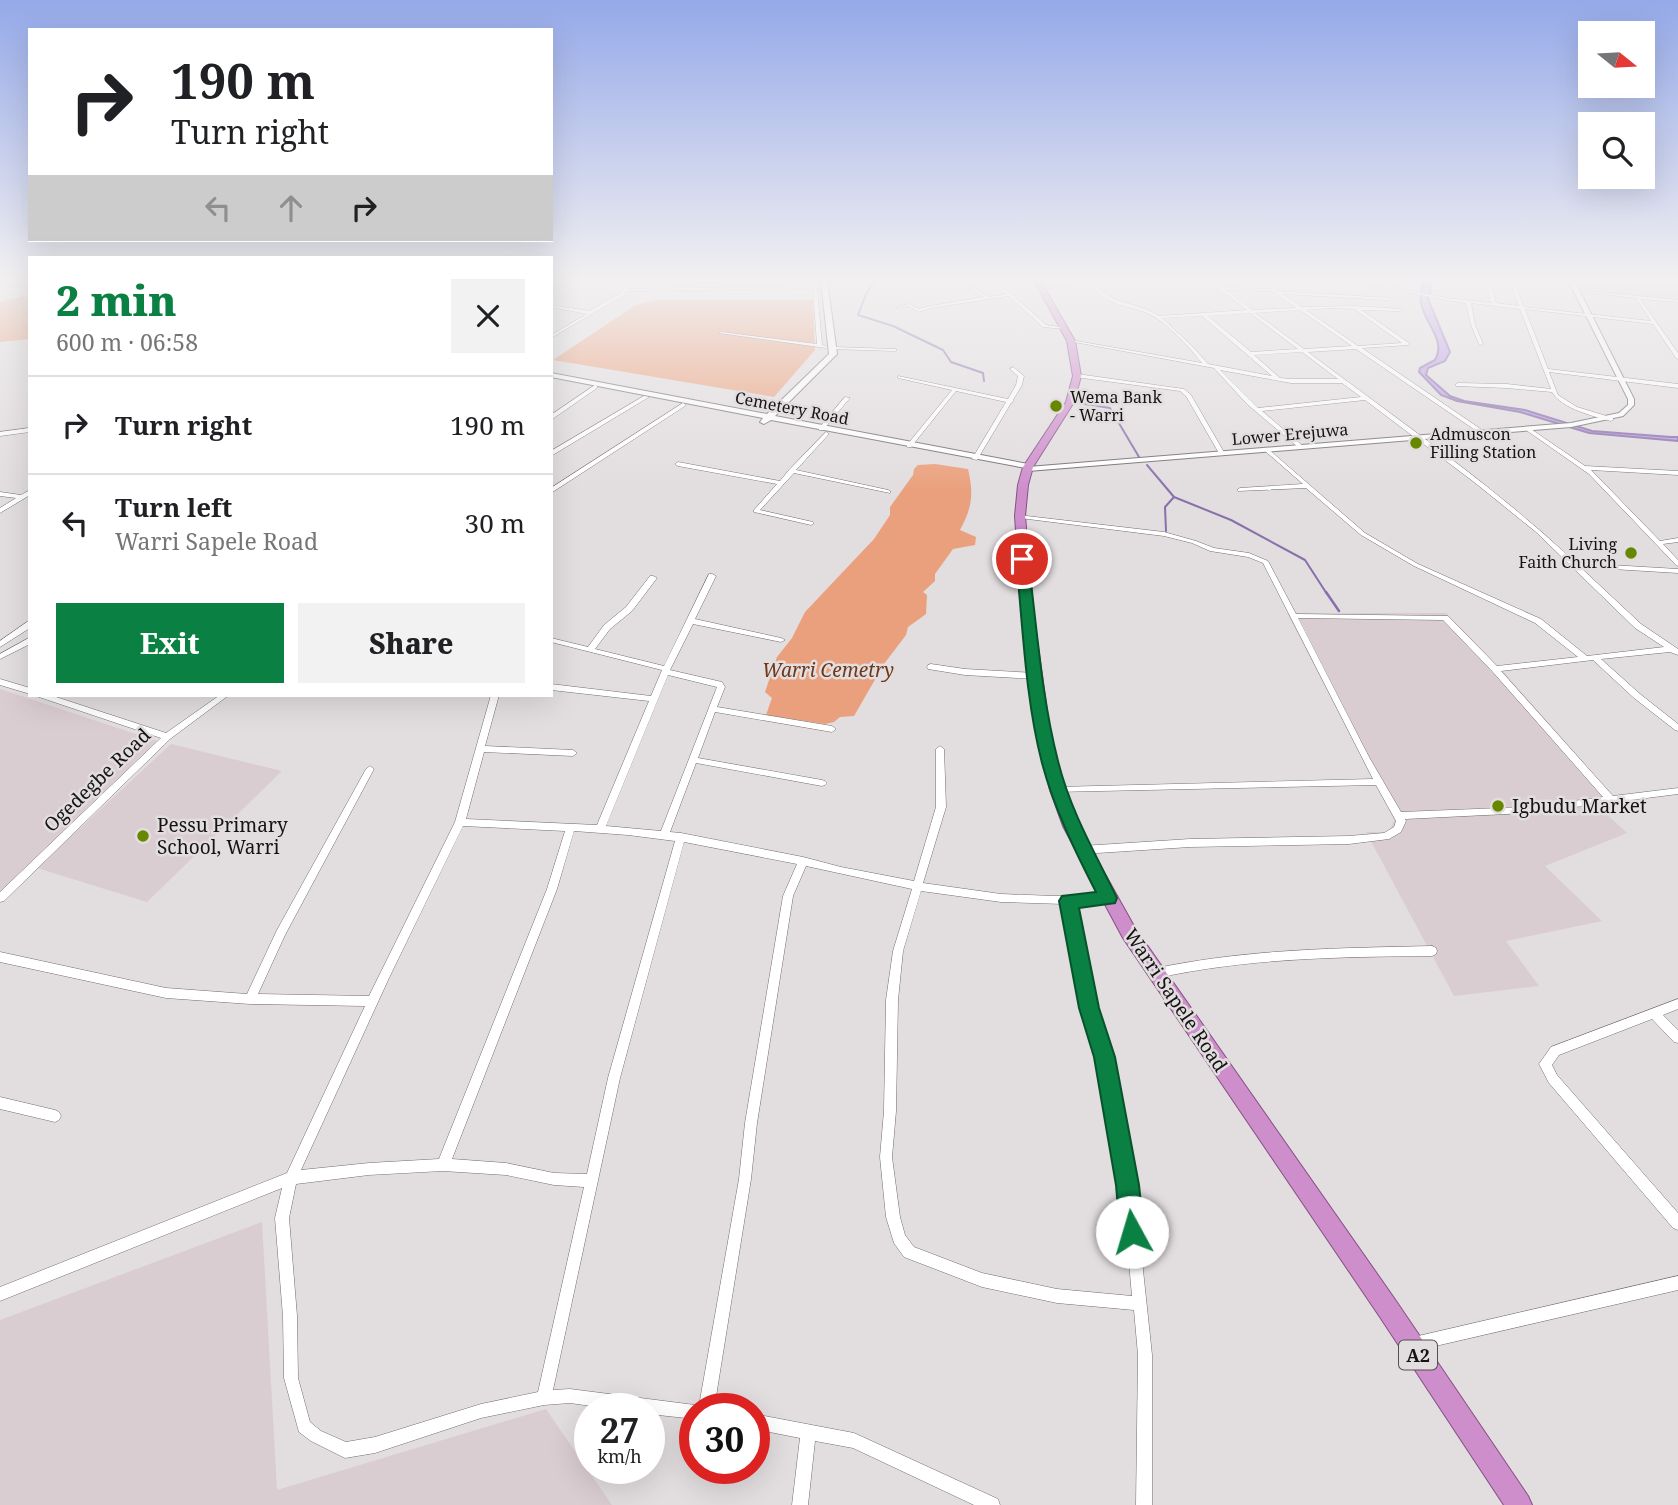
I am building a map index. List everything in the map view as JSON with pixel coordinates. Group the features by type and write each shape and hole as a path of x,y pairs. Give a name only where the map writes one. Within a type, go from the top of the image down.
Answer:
{"highway":[{"name":"Warri Sapele Road","path":"1071,350 1077,376 1070,402 1028,470 1020,516 1035,676 1043,733 1058,790 1082,850 1108,898 1519,1505"}],"main road":[{"path":"762,419 827,361 833,354 830,350"},
{"name":"Cemetery Road","path":"553,377 762,419"},
{"name":"Cemetery Road","path":"553,377 1028,470"},
{"name":"Cemetery Road","path":"823,431 1028,470"}],"street":[{"path":"1138,350 1280,379 1310,383 1343,381"},
{"path":"1194,350 1206,365"},
{"path":"1246,350 1280,379"},
{"path":"1250,354 1313,350"},
{"path":"1361,350 1483,433"},
{"path":"1538,350 1553,391 1568,404 1611,419 1621,415 1631,405 1622,379 1607,350"},
{"path":"1303,351 1509,507 1575,565 1638,626 1674,651"},
{"path":"1215,367 1257,410 1301,447"},
{"path":"975,459 1021,380 1013,369"},
{"path":"1545,370 1678,386"},
{"path":"1077,376 1182,390 1188,395 1222,454"},
{"path":"900,377 1011,401"},
{"path":"1458,385 1553,391"},
{"path":"553,417 595,387"},
{"path":"909,446 955,389"},
{"path":"553,453 646,397"},
{"path":"811,523 756,510 791,471 847,398"},
{"path":"1257,410 1366,398"},
{"path":"553,490 683,405"},
{"name":"Lower Erejuwa","path":"1028,470 1555,427 1611,419"},
{"path":"1528,429 1586,468 1678,564"},
{"path":"0,434 28,430"},
{"path":"1267,450 1334,511 1383,547 1538,621 1678,728"},
{"path":"678,464 781,483"},
{"path":"1586,468 1678,473"},
{"path":"791,471 888,492"},
{"path":"1240,491 1306,486"},
{"path":"0,511 28,493"},
{"path":"0,494 21,497"},
{"path":"1020,516 1164,534 1212,550 1259,558 1270,568 1401,821 1398,829 1386,836 1349,840 1190,843 1082,850"},
{"path":"1658,543 1678,540"},
{"path":"1575,565 1678,571"},
{"path":"600,830 654,699 712,576"},
{"path":"590,650 607,627 629,609 653,578"},
{"path":"1295,616 1443,617 1495,669 1610,799"},
{"path":"691,621 781,640"},
{"path":"0,645 28,625"},
{"path":"553,641 719,684 721,687 664,836"},
{"path":"0,657 28,642"},
{"path":"1495,669 1674,651"},
{"path":"931,667 1035,676"},
{"path":"0,682 28,690"},
{"path":"553,687 654,699"},
{"path":"52,697 167,737"},
{"name":"Ogedegbe Road","path":"0,898 167,737 222,697"},
{"path":"494,697 460,822 372,1001 291,1178 282,1218 292,1378 304,1427 345,1450 375,1445 481,1411 544,1398 570,1395 679,1410"},
{"path":"712,709 832,729"},
{"path":"481,749 573,753"},
{"path":"940,749 942,795 898,951 892,1000 890,1111 886,1157 893,1217 900,1238 909,1252 982,1280 1057,1296 1140,1304"},
{"path":"694,760 822,783"},
{"path":"250,999 282,933 370,769"},
{"path":"1058,790 1379,782"},
{"path":"1399,816 1528,810 1678,791"},
{"path":"460,822 681,837 992,898 1069,901 1108,898"},
{"path":"443,1165 547,901 570,829"},
{"path":"544,1398 618,1065 681,837"},
{"path":"709,1393 745,1179 751,1123 788,896 803,861"},
{"path":"1069,901 1089,1008 1105,1057 1128,1185 1145,1355 1144,1505"},
{"path":"1157,973 1216,961 1306,954 1432,951"},
{"path":"0,957 166,993 250,999 372,1001"},
{"path":"1678,1004 1555,1051 1545,1064 1553,1079 1678,1223"},
{"path":"1655,1014 1678,1038"},
{"path":"0,1103 55,1116"},
{"path":"0,1294 291,1178 369,1169 443,1165 506,1169 554,1179 591,1181"},
{"path":"1411,1344 1678,1283"},
{"path":"770,1424 854,1441 992,1505"},
{"path":"800,1505 808,1432"}],"shaded area":[{"path":"1438,350 1450,352 1445,361 1428,368 1426,375 1450,396 1464,401 1525,410 1592,431 1678,437 1678,441 1589,433 1520,412 1457,401 1441,395 1419,372 1420,368 1435,360"},
{"name":"Igbudu Market","path":"1287,613 1446,613 1503,671 1620,804 1601,809 1627,833 1545,866 1602,921 1506,941 1539,986 1454,996 1366,832 1389,832 1394,820"},
{"path":"0,689 157,741 0,892"},
{"name":"Pessu Primary School, Warri","path":"171,744 282,771 147,902 37,868"},
{"path":"262,1222 277,1490 546,1409 574,1450 574,1484 598,1484 612,1505 0,1505 0,1320"}],"green space":[{"path":"568,350 815,350 774,397 553,360"},
{"name":"Warri Cemetry","path":"935,464 968,469 971,501 960,530 976,537 975,545 953,549 935,574 935,581 923,592 927,595 926,614 908,627 906,635 884,664 854,716 840,717 825,724 766,715 772,698 765,692 777,657 792,638 805,612 874,539 890,515 890,507 913,475 914,469 918,465"}],"waterway":[{"path":"943,350 951,362 983,373 984,381"},
{"path":"1078,403 1110,408 1139,457"},
{"path":"1147,465 1174,497"},
{"path":"1166,531 1165,507 1174,497"},
{"path":"1174,497 1231,520 1305,560 1327,594"},
{"path":"1326,592 1339,611"}],"place":[{"name":"Wema Bank - Warri","path":"1056,406"},
{"name":"Admuscon Filling Station","path":"1416,443"},
{"name":"Living Faith Church","path":"1631,553"},
{"name":"Igbudu Market","path":"1498,806"},
{"name":"Pessu Primary School, Warri","path":"143,836"}],"route":[{"path":"1022,559 1038,697 1050,762 1071,826 1108,898 1069,901 1089,1008 1105,1057 1128,1185 1132,1232"}]}
